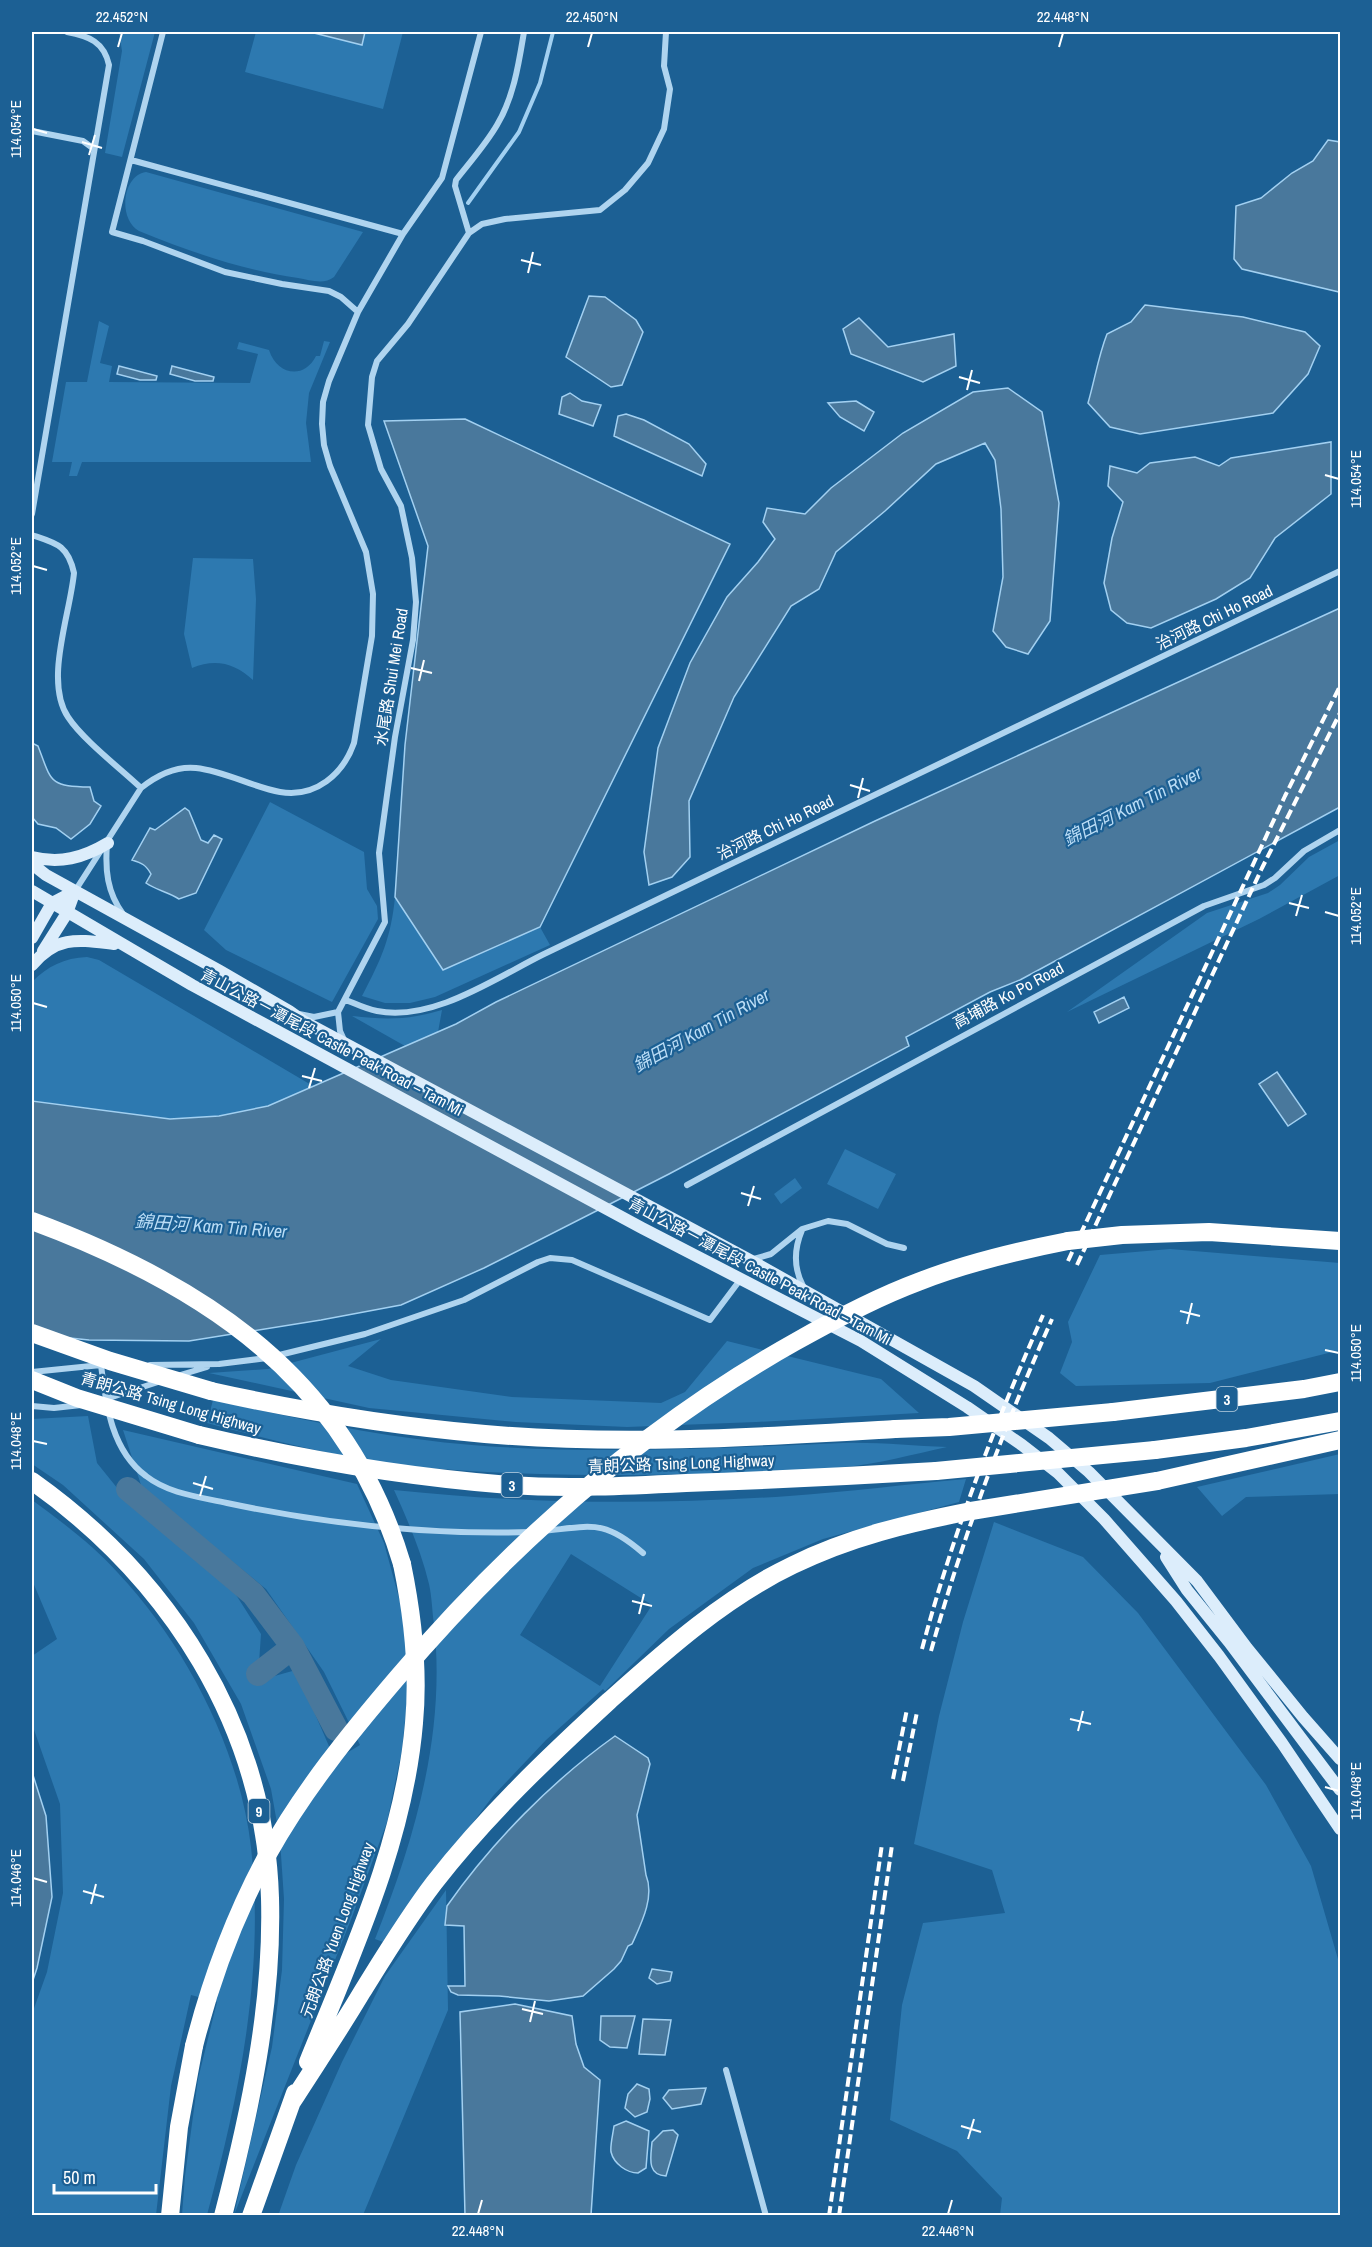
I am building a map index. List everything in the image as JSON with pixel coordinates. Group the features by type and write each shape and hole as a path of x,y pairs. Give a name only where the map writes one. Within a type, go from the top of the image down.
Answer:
{"highway":[{"name":"元朗公路 Yuen Long Highway","path":"32,1221 111,1254 186,1294 235,1326 283,1366 309,1392 349,1444 376,1494 402,1564 412,1613 416,1668 414,1722 407,1772 389,1847 374,1893 292,2102 251,2216"},
{"path":"170,2216 179,2127 194,2046 216,1971 242,1907 270,1852 306,1794 350,1735 418,1654 460,1607 532,1535 599,1475 693,1404 758,1363 831,1322 892,1293 955,1268 1068,1241 1122,1235 1209,1232 1341,1241"},
{"name":"青朗公路 Tsing Long Highway","path":"32,1333 110,1361 211,1391 357,1419 487,1435 607,1440 742,1437 949,1427 1113,1412 1341,1382"},
{"name":"青朗公路 Tsing Long Highway","path":"32,1380 77,1398 199,1435 340,1465 511,1485 667,1484 829,1478 936,1471 1155,1450 1246,1438 1341,1421"},
{"path":"292,2102 382,1958 433,1885 459,1853 520,1785 648,1667 730,1603 790,1566 858,1538 912,1523 971,1511 1122,1487 1341,1440"},
{"name":"9","path":"32,1481 68,1508 120,1555 176,1622 221,1697 246,1761 256,1797 267,1852 270,1896 265,2006 254,2081 223,2216"}],"main road":[{"path":"32,857 55,861 79,857 108,843"},
{"name":"青山公路－潭尾段 Castle Peak Road – Tam Mi","path":"32,864 46,875 290,1011 303,1021 748,1259 974,1386 1049,1438 1089,1472 1197,1581 1247,1648 1303,1717 1341,1759"},
{"path":"32,891 122,945"},
{"path":"32,938 52,903 75,891"},
{"path":"36,960 67,913 75,891"},
{"name":"青山公路－潭尾段 Castle Peak Road – Tam Mi","path":"36,960 60,944 71,940 122,945 642,1228 861,1341 917,1374 1012,1438 1058,1473 1104,1518 1183,1610 1282,1743 1341,1829"},
{"name":"青山公路－潭尾段 Castle Peak Road – Tam Mi","path":"1158,1543 1187,1590 1341,1790"}],"street":[{"path":"32,514 109,66 101,46 93,39 71,32"},
{"path":"163,32 112,232 225,272 329,291 341,297 358,312"},
{"path":"75,891 108,843 141,788 152,779 165,773 194,768 225,774 281,792 297,792 313,789 327,782 348,758 354,743 372,636 373,594 366,552 330,466 324,445 323,402 329,381 358,312 403,234 442,178 481,32"},
{"path":"524,32 512,87 498,124 456,180 455,186 469,232 482,224 505,219 600,210 625,190 648,163 664,129 670,89 664,66 666,32"},
{"path":"32,131 83,141 94,149"},
{"path":"131,160 403,234"},
{"name":"水尾路 Shui Mei Road","path":"338,1012 385,922 379,853 395,737 413,640 416,602 412,558 401,506 381,470 368,425 372,377 377,361 408,324 469,232"},
{"path":"32,535 55,542 72,560 74,573 58,666 57,684 60,701 68,717 80,731 141,788"},
{"name":"治河路 Chi Ho Road","path":"346,1000 377,1011 407,1012 431,1008 460,996 1341,571"},
{"name":"高埔路 Ko Po Road","path":"687,1185 1204,906 1264,885 1280,874 1304,851 1341,830"},
{"path":"108,843 106,867 109,889 116,905 127,919"},
{"path":"290,1011 314,1017 338,1012 340,1030 350,1047"},
{"path":"748,1259 759,1259 771,1254 802,1229 818,1223 838,1222 856,1227 887,1244 904,1248"},
{"path":"802,1229 796,1247 795,1262 806,1292"},
{"path":"32,1372 101,1365 219,1364 267,1358 377,1331 464,1300 550,1258 572,1260 710,1320 740,1280"},
{"path":"32,1406 68,1407 105,1400 219,1364"},
{"path":"101,1365 105,1400 113,1429 134,1465 160,1485 186,1494 310,1518 410,1528 496,1533 598,1527 618,1533 643,1553"},
{"path":"726,2070 766,2216"}],"shaded area":[{"path":"119,32 155,32 122,157 105,153 122,51"},
{"path":"256,32 403,32 383,109 245,72"},
{"path":"146,172 363,232 334,277 326,281 277,275 237,265 158,239 139,231 132,225 125,207 128,189 138,175"},
{"path":"99,321 109,326 100,363 112,366 109,382 250,383 258,354 237,349 239,342 269,350 278,365 284,369 298,371 305,369 316,356 320,356 324,341 330,342 309,393 306,423 311,462 82,462 77,476 69,476 72,462 52,462 66,382 87,382"},
{"path":"193,558 253,559 256,599 253,680 232,666 224,664 209,663 192,668 184,634"},
{"path":"270,802 364,852 367,889 377,906 378,919 332,1002 226,950 204,930"},
{"path":"1340,840 1340,875 1259,919 1067,1012 1207,913 1268,893 1280,885 1309,857"},
{"path":"395,897 443,970 540,927 550,945 435,997 410,1003 385,1003 362,996 384,948 391,925"},
{"path":"87,957 99,960 313,1086 268,1106 219,1116 170,1119 32,1101 32,982 44,971 57,964"},
{"path":"442,1010 438,1032 405,1046 352,1016 397,1018 419,1016"},
{"path":"845,1149 896,1174 878,1209 827,1184"},
{"path":"795,1178 802,1188 781,1204 774,1194"},
{"path":"1170,1249 1340,1263 1340,1350 1210,1383 1076,1386 1060,1373 1072,1342 1068,1322 1100,1255"},
{"path":"381,1339 348,1366 391,1380 512,1397 661,1403 685,1392 727,1341 881,1379 919,1413 627,1427 516,1422 369,1408 209,1373 268,1369"},
{"path":"213,1400 374,1433 439,1442 518,1448 658,1450 856,1443 947,1447 871,1464 793,1471 637,1475 467,1471 366,1460 207,1423"},
{"path":"88,1416 97,1463 122,1494 233,1590 261,1634 259,1663 247,1671 253,1682 296,1670 335,1760 360,1745 324,1672 266,1589 142,1488 123,1430 357,1484 384,1543 402,1609 409,1680 402,1750 387,1822 352,1917 234,2215 272,2047 282,1970 284,1899 280,1840 271,1789 241,1704 194,1623 144,1559 63,1485 32,1464 32,1419"},
{"path":"1340,1454 1340,1494 1246,1497 1222,1516 1197,1487"},
{"path":"966,1479 959,1502 823,1539 753,1568 669,1629 605,1691 603,1689 546,1740 493,1796 383,1942 375,1939 403,1862 424,1784 431,1745 437,1665 430,1589 426,1572 394,1490 493,1498 641,1502 789,1496","holes":["571,1554 652,1605 600,1686 520,1635"]},
{"path":"32,1500 98,1553 143,1601 166,1632 206,1700 222,1736 245,1810 251,1847 254,1894 255,1940 252,1987 239,2079 207,2215 182,2215 198,2079 217,2002 191,1995 171,2086 156,2215 32,2215 32,2014 47,1972 63,1893 60,1804 32,1724 32,1656 57,1639 32,1580"},
{"path":"994,1522 1083,1557 1138,1613 1266,1785 1311,1866 1340,1966 1339,2215 1000,2215 1002,2198 957,2151 890,2120 902,2005 923,1923 1005,1913 992,1870 914,1844 939,1716 963,1622"},
{"path":"446,1890 448,2010 363,2215 278,2216 296,2165 342,2062 385,1976"}],"water":[{"path":"310,32 365,32 362,45"},
{"path":"1328,140 1340,142 1339,292 1242,269 1234,259 1236,206 1261,198 1292,173 1313,161"},
{"path":"589,296 605,297 636,320 643,332 622,385 611,387 566,357"},
{"path":"1145,305 1243,317 1305,332 1320,346 1308,374 1273,413 1140,434 1110,427 1088,403 1101,351 1107,334 1131,322"},
{"path":"859,318 888,347 954,334 956,366 923,382 851,354 843,329"},
{"path":"119,366 157,376 156,380 140,380 117,374"},
{"path":"172,366 214,377 213,381 195,381 170,374"},
{"path":"1008,388 1042,412 1059,503 1050,621 1028,654 1006,647 993,631 1003,577 1001,509 995,460 985,443 936,464 836,552 819,589 791,606 734,697 689,801 690,857 672,877 649,885 644,852 658,748 690,663 727,597 775,539 763,522 767,508 805,514 831,488 903,433 973,392"},
{"path":"570,393 582,401 601,405 593,426 559,414 562,397"},
{"path":"856,401 874,412 864,431 840,417 828,403"},
{"path":"626,414 644,420 689,444 706,464 702,476 614,436 618,416"},
{"path":"465,419 730,544 540,927 443,970 395,897 405,745 428,546 384,421"},
{"path":"1331,442 1331,494 1275,538 1250,578 1216,599 1151,628 1127,623 1111,610 1104,583 1112,538 1123,502 1108,486 1110,466 1137,473 1150,463 1195,457 1219,466 1231,458"},
{"name":"錦田河 Kam Tin River","path":"1340,608 1340,807 1020,980 990,992 906,1037 909,1046 669,1174 484,1268 401,1305 189,1341 89,1340 32,1334 32,1101 170,1119 219,1116 268,1106 456,1024 496,1002 875,821"},
{"path":"32,743 38,746 46,768 54,780 67,785 90,787 94,801 101,806 90,824 71,839 56,828 38,824 32,817"},
{"path":"185,808 189,811 201,840 208,843 214,835 222,839 196,893 179,899 146,883 151,874 143,865 132,860 150,828 155,830"},
{"path":"1124,997 1129,1008 1099,1023 1094,1012"},
{"path":"1277,1072 1306,1114 1288,1126 1259,1084"},
{"path":"615,1736 648,1758 650,1764 637,1815 649,1892 646,1910 632,1944 628,1946 621,1961 614,1969 583,1996 549,2001 458,1995 451,1992 448,1986 465,1986 464,1926 445,1925 447,1906 483,1859 524,1814 568,1773"},
{"path":"32,1772 46,1816 52,1897 32,1983"},
{"path":"652,1969 672,1972 670,1981 657,1984 649,1978"},
{"path":"515,2004 572,2016 576,2044 584,2067 600,2080 591,2215 465,2215 460,2012"},
{"path":"601,2016 635,2016 627,2048 610,2047 600,2040"},
{"path":"643,2019 671,2020 665,2055 639,2054"},
{"path":"637,2084 649,2089 650,2099 647,2112 635,2117 625,2108 628,2094"},
{"path":"706,2088 701,2104 672,2109 663,2098 669,2090"},
{"path":"626,2121 649,2131 646,2168 638,2173 622,2167 611,2152 614,2126"},
{"path":"673,2130 678,2135 666,2176 660,2175 655,2172 651,2164 652,2142 663,2131"}],"waterway":[{"path":"468,203 519,132 540,83 553,32"},
{"path":"128,1489 253,1594 293,1647 336,1729"},
{"path":"258,1674 293,1647"}],"railway":[{"path":"1068,1261 1285,796 1340,686"},
{"path":"1077,1265 1262,868 1340,713"},
{"path":"922,1649 947,1563 976,1479 1043,1315"},
{"path":"931,1651 985,1482 1052,1319"},
{"path":"893,1779 907,1709"},
{"path":"903,1781 917,1712"},
{"path":"829,2216 882,1844"},
{"path":"839,2216 892,1845"}]}
